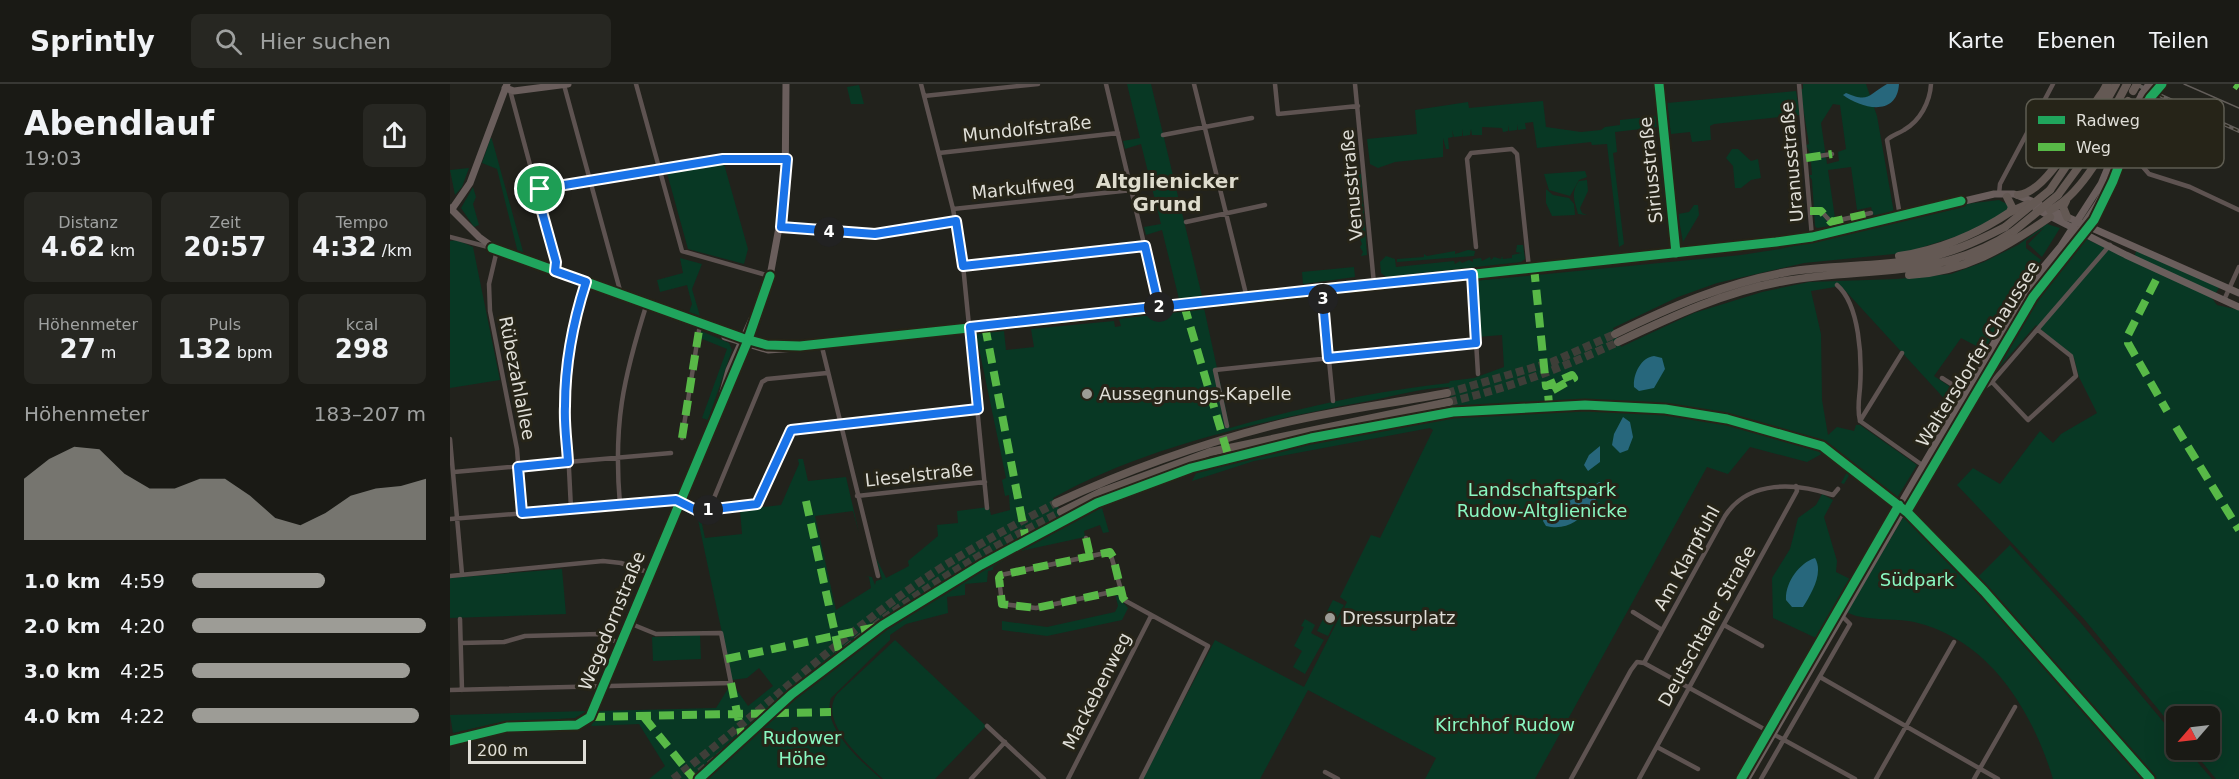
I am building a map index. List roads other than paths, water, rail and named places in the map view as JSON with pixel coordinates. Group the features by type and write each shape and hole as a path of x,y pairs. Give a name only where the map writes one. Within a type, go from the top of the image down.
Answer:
{"highway":[{"path":"2098,99 2107,84"},
{"path":"2100,99 2102,93"},
{"path":"2018,195 2034,190 2052,168"},
{"path":"2065,168 2040,199 2005,226 1977,241 1940,255 1908,261 1804,269 1769,275 1688,300 1617,338 1691,308 1746,290 1809,277 1894,271 1958,259 1983,250 2014,231 2068,184 2079,168"},
{"path":"2067,217 2063,207 2089,168"},
{"path":"1894,271 1903,275 1935,274 1966,266 2009,246 2035,228 2038,206 2034,190"},
{"path":"2003,195 2012,207 2010,212"},
{"path":"1867,264 1909,255 1964,237 2010,212 2066,201"},
{"path":"1056,503 1150,463 1274,425 1448,397 1210,452 1122,484 1061,512"}],"main road":[{"path":"566,84 508,88 470,183 451,208 479,237 495,249 648,303 744,342 767,345 821,343 1798,239 2003,195 2018,195 2072,228 2082,227 2239,293"},
{"name":"Wegedornstraße","path":"450,741 507,727 583,724 590,717 720,404 770,276 781,227 787,159 786,84"},
{"name":"Siriusstraße","path":"1659,84 1676,252"},
{"name":"Waltersdorfer Chaussee","path":"2132,89 2149,84"},
{"name":"Waltersdorfer Chaussee","path":"2132,89 2157,84"},
{"name":"Waltersdorfer Chaussee","path":"1748,779 1772,732 1967,393 2036,276 2101,184 2106,168"},
{"name":"Waltersdorfer Chaussee","path":"1967,393 2042,277 2063,255 2082,227 2110,181 2115,168"},
{"path":"2003,195 2076,221 2126,255 2239,307"},
{"name":"Waltersdorfer Chaussee","path":"1741,779 1772,732"}],"street":[{"path":"566,84 621,294"},
{"path":"636,84 682,251 770,276"},
{"path":"921,84 956,221 970,327 987,508"},
{"path":"924,96 1038,84"},
{"path":"1106,84 1159,307"},
{"path":"1194,84 1247,298"},
{"path":"1275,84 1278,114 1358,106"},
{"name":"Venusstraße","path":"1355,84 1374,284"},
{"name":"Uranusstraße","path":"1799,84 1812,237"},
{"path":"1900,216 1887,140 1917,119 1927,104 1931,84"},
{"path":"2045,99 2053,84"},
{"path":"508,88 556,262 555,271"},
{"path":"1164,135 1252,118"},
{"name":"Mundolfstraße","path":"939,153 1118,133"},
{"path":"2003,195 2000,184 2026,135"},
{"path":"1476,247 1467,159 1471,153 1512,149 1517,154 1529,268"},
{"path":"1806,158 1832,154"},
{"path":"536,190 723,159 787,159"},
{"path":"2144,168 2149,174 2190,187 2239,210"},
{"name":"Markulfweg","path":"953,209 1132,190"},
{"path":"1186,222 1265,205"},
{"path":"1810,211 1821,211 1827,219 1834,222 1871,213"},
{"path":"781,227 875,234 956,221"},
{"path":"450,237 495,249"},
{"path":"473,243 479,237"},
{"path":"1986,386 2038,330 2110,245"},
{"path":"963,266 1145,246"},
{"name":"Rübezahlallee","path":"495,249 489,284 490,311 517,449 522,513"},
{"path":"2224,300 2239,267"},
{"path":"1472,274 1478,374"},
{"path":"571,509 565,408 567,366 575,322 586,282"},
{"path":"1837,285 1849,299 1858,334 1860,421"},
{"path":"1322,289 1333,401"},
{"path":"620,505 616,458 623,390 648,303"},
{"path":"682,438 701,324"},
{"path":"1992,382 2028,420 2077,374 2071,356 2038,330"},
{"path":"821,343 878,576"},
{"path":"1227,426 1215,370 1476,343"},
{"path":"1860,421 1902,352"},
{"path":"709,510 762,382 767,379 827,373"},
{"path":"1942,378 1967,393"},
{"path":"450,519 620,505 679,503 695,511 759,503 789,432 978,409"},
{"path":"1860,421 1925,467"},
{"path":"450,440 462,574"},
{"path":"454,472 671,453"},
{"name":"Lieselstraße","path":"857,496 985,482"},
{"name":"Am Klarpfuhl","path":"1571,779 1631,670 1637,662 1644,663 1730,507 1752,492 1796,486 1833,495 1838,489"},
{"name":"Deutschtaler Straße","path":"1639,779 1797,491 1796,486"},
{"path":"1086,538 1090,556"},
{"path":"1121,590 1036,608 1001,603 999,579 1001,575 1110,552 1127,603 1208,645 1141,779"},
{"path":"450,576 603,561 621,563 650,573"},
{"name":"Am Klarpfuhl","path":"1633,612 1662,630"},
{"name":"Waltersdorfer Chaussee","path":"1761,779 1850,624 1840,614"},
{"name":"Mackebenweg","path":"1068,779 1151,616"},
{"path":"460,620 462,690"},
{"path":"450,690 731,683 721,633 656,634 629,623"},
{"path":"1724,625 1762,646"},
{"path":"461,643 504,642 525,636 599,634 621,644"},
{"path":"1876,779 1954,642"},
{"path":"1644,663 1785,738 1855,779"},
{"path":"1820,677 1998,779"},
{"path":"1974,779 2016,707"},
{"path":"987,726 1043,779"},
{"path":"971,779 1005,742"},
{"path":"1657,747 1698,769"},
{"path":"1325,772 1338,779"}],"water":[{"path":"1887,84 1899,84 1897,95 1885,106 1859,104 1843,95 1846,93 1859,97 1868,96"},
{"path":"1654,356 1662,358 1665,369 1654,388 1639,391 1634,387 1636,372 1645,360"},
{"path":"1623,417 1630,422 1633,437 1628,450 1620,453 1612,445 1614,434"},
{"path":"1600,446 1600,462 1588,471 1584,465 1589,455"},
{"path":"1599,482 1603,484 1603,489 1580,518 1565,526 1546,526 1543,521 1546,511 1578,497"},
{"path":"1815,558 1818,570 1813,590 1803,607 1792,607 1786,600 1786,594 1794,574 1804,564"}],"tunnel":[{"path":"1447,393 1552,362 1615,334"},
{"path":"1449,402 1535,376 1618,342"},
{"path":"673,779 850,634 911,588 982,543 1056,503"},
{"path":"690,779 739,741 881,621 968,562 1061,512"}],"tram line":[{"path":"2184,84 2218,99"},
{"path":"2224,101 2239,108"}],"railway":[{"path":"2135,84 2168,99"},
{"path":"2224,124 2239,131"}],"place":[{"name":"Aussegnungs-Kapelle","path":"1087,394"},
{"name":"Dressurplatz","path":"1330,618"}],"district":[{"name":"Altglienicker Grund","path":"1167,192"}],"park label":[{"name":"Landschaftspark Rudow-Altglienicke","path":"1542,500"},
{"name":"Südpark","path":"1917,580"},
{"name":"Kirchhof Rudow","path":"1505,725"},
{"name":"Rudower Höhe","path":"802,748"}]}
